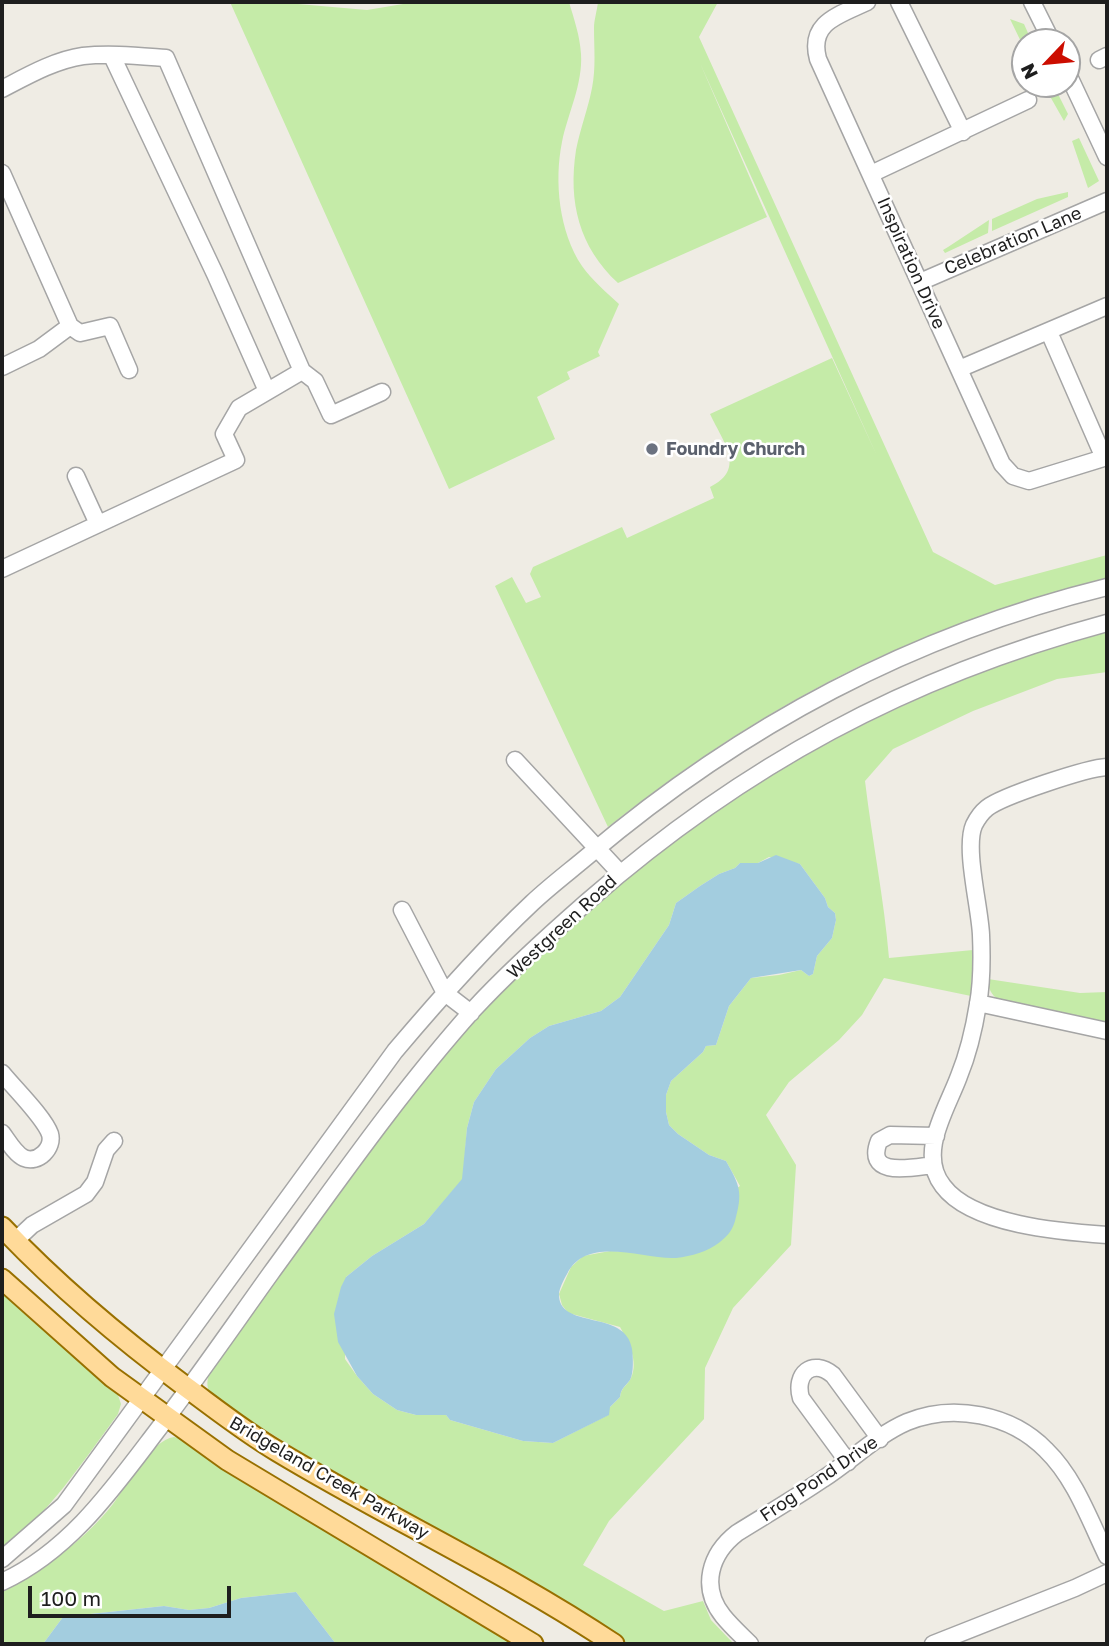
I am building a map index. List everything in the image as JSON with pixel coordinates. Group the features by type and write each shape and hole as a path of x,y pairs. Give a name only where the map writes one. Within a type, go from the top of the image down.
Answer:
{"main road":[{"name":"Bridgeland Creek Parkway","path":"8,1234 78,1301 219,1413 286,1456 528,1591 614,1644"},
{"name":"Bridgeland Creek Parkway","path":"2,1279 55,1328 141,1398 227,1460 533,1644"}],"street":[{"name":"Inspiration Drive","path":"867,2 832,18 822,27 816,38 818,59 1002,464 1021,480 1038,479 1106,458"},
{"path":"899,2 963,132"},
{"path":"1032,2 1045,28"},
{"path":"2,89 39,70 82,56 166,58 302,371 315,381 331,415 382,392"},
{"path":"112,56 267,391"},
{"path":"1079,98 1107,157"},
{"path":"871,174 1028,100"},
{"path":"2,173 70,326 80,333 110,326 129,370"},
{"name":"Celebration Lane","path":"920,282 1107,201"},
{"path":"959,369 1107,306"},
{"path":"2,367 39,349 70,326"},
{"path":"1049,332 1106,458"},
{"path":"2,569 236,460 224,434 239,408 302,371"},
{"path":"76,476 98,524"},
{"name":"Westgreen Road","path":"2,1559 64,1505 395,1051 444,993 533,902 687,777 755,732 812,699 930,645 1039,606 1107,587"},
{"name":"Westgreen Road","path":"2,1582 51,1553 107,1497 421,1070 471,1013 557,928 620,873 708,806 829,730 943,678 1107,623"},
{"path":"515,761 620,873"},
{"path":"1107,767 1055,780 997,802 982,813 975,824 970,844 981,936 978,1003 959,1076 934,1150 936,1176 950,1194 968,1206 1005,1221 1107,1235"},
{"path":"402,909 444,993 471,1013"},
{"path":"978,1003 1107,1031"},
{"path":"2,1073 47,1127 51,1138 49,1148 32,1160 22,1157 2,1133"},
{"path":"890,1135 934,1150 895,1170 882,1164 877,1152 879,1141 890,1135"},
{"path":"8,1234 86,1194 95,1182 106,1150 114,1141"},
{"path":"848,1462 801,1398 798,1387 801,1377 808,1370 817,1367 826,1369 833,1375 880,1439"},
{"name":"Frog Pond Drive","path":"750,1644 722,1615 711,1587 715,1555 724,1543 737,1533 795,1498 908,1422 948,1413 969,1413 1010,1424 1028,1435 1046,1449 1072,1486 1107,1556"},
{"path":"933,1644 1107,1573"}],"green space":[{"path":"230,2 275,2 367,10 415,2 569,2 579,41 581,65 560,157 560,206 574,253 595,281 619,304 598,352 600,356 567,372 570,379 537,397 555,439 449,489"},
{"path":"598,2 718,2 699,37 933,552 995,585 1107,555 1107,582 954,627 907,645 816,688 688,767 608,827 495,586 512,577 526,603 541,597 530,574 533,567 622,527 627,538 714,498 710,487 721,480 730,463 729,454 710,414 832,358 877,456 700,63 767,217 618,283 594,254 585,239 575,205 574,169 593,80 594,25"},
{"path":"1010,19 1024,24 1026,28 1014,28"},
{"path":"1051,98 1060,98 1068,114 1064,121"},
{"path":"1079,138 1099,181 1088,188 1072,141"},
{"path":"1068,192 1068,197 992,231 992,219 1037,199"},
{"path":"989,220 988,233 945,253 943,250"},
{"path":"1107,632 1107,672 1057,679 973,711 893,749 865,781 889,958 973,950 971,996 884,978 862,1015 839,1040 789,1082 766,1115 796,1165 791,1245 733,1308 705,1368 704,1419 609,1521 583,1565 664,1611 703,1601 711,1620 734,1644 629,1644 514,1571 375,1498 212,1397 207,1383 211,1367 423,1080 446,1051 514,978 586,910 664,848 745,792 831,741 920,698 1012,661","holes":["769,857 800,864 825,898 828,907 835,913 836,920 832,938 817,956 813,974 809,976 801,970 751,978 729,1006 716,1045 706,1046 703,1052 671,1081 666,1095 669,1125 709,1155 726,1161 740,1186 638,1252 610,1251 583,1256 571,1267 559,1294 568,1313 620,1327 629,1345 633,1372 620,1397 609,1408 608,1415 553,1443 523,1441 450,1420 446,1415 416,1415 397,1410 373,1394 345,1359 346,1277 372,1256 424,1224 463,1179 467,1128 474,1102 496,1069 530,1038 549,1026 601,1011 620,997 669,925 676,903 700,886 740,863 758,863"]},
{"path":"988,979 1080,993 1107,992 1107,1022 999,1000 991,991"},
{"path":"2,1288 117,1392 121,1404 118,1414 64,1487 35,1520 2,1551"},
{"path":"174,1437 182,1439 521,1644 336,1644 296,1592 241,1598 209,1608 189,1610 164,1606 63,1617 43,1644 2,1644 2,1590 33,1573 76,1543 113,1504 148,1455 165,1440"}],"water":[{"path":"776,855 800,864 825,898 828,907 835,913 832,938 817,956 813,974 809,976 801,970 751,978 729,1006 716,1045 706,1046 703,1052 671,1081 666,1095 669,1125 709,1155 726,1161 739,1190 733,1228 715,1245 688,1256 663,1258 617,1252 588,1255 576,1262 559,1293 561,1305 569,1312 606,1323 627,1336 632,1349 632,1373 620,1397 610,1407 609,1415 553,1443 523,1441 450,1420 446,1415 416,1415 397,1410 373,1394 357,1376 338,1342 334,1314 341,1287 346,1277 372,1256 424,1224 462,1179 467,1128 474,1102 496,1069 530,1038 549,1026 601,1011 620,997 669,925 676,903 740,863 758,863"},
{"path":"296,1592 336,1644 43,1644 63,1617 164,1606 189,1610 209,1608 241,1598"}],"place":[{"name":"Foundry Church","path":"652,449"}]}
